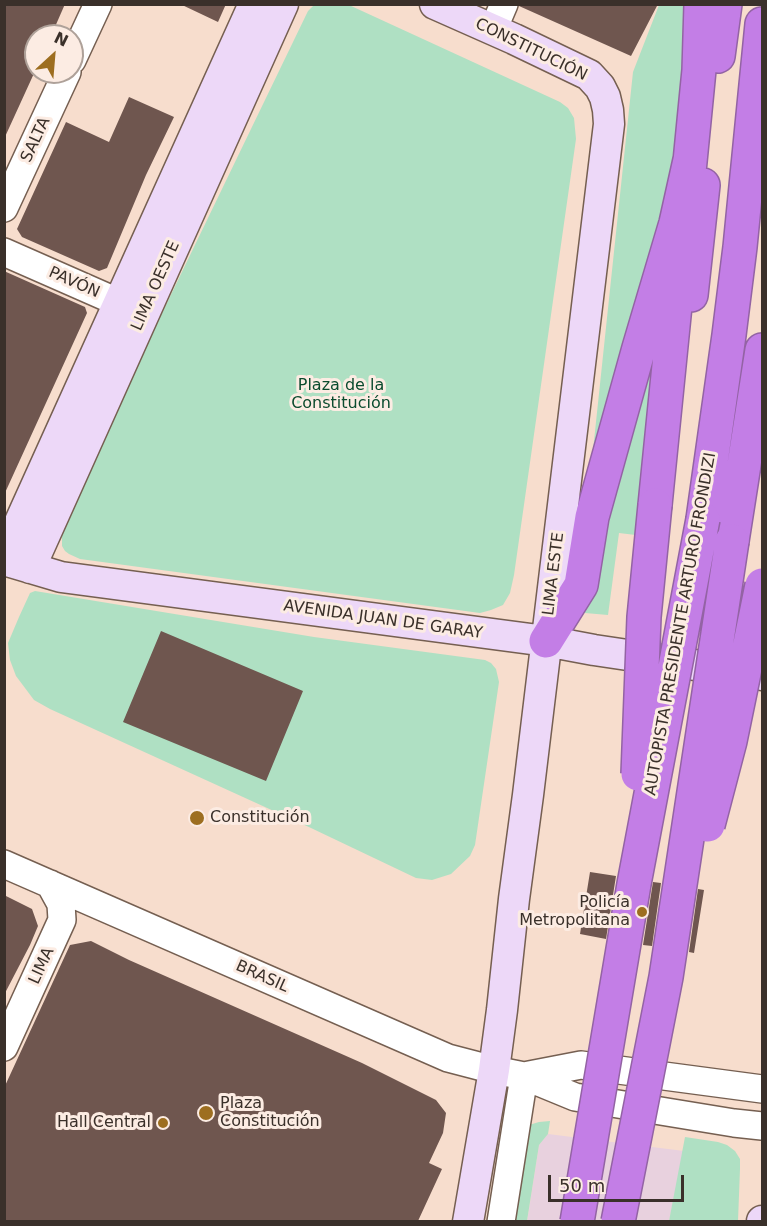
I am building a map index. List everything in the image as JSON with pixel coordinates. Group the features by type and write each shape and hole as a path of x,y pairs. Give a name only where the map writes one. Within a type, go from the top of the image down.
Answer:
{"highway":[{"path":"662,505 690,160 699,70 709,10"},
{"path":"633,884 640,713 662,505 704,175 709,10"},
{"name":"AUTOPISTA PRESIDENTE ARTURO FRONDIZI","path":"577,1221 633,884 703,519 740,247 762,24"},
{"path":"546,641 581,585 592,518 676,223 690,160"},
{"path":"618,1221 666,977 762,350"},
{"path":"666,977 730,741 762,585"}],"main road":[{"name":"LIMA OESTE","path":"132,308 255,4"},
{"name":"LIMA OESTE","path":"13,562 132,308 283,4"},
{"name":"CONSTITUCIÓN","path":"435,4 498,17 595,81"},
{"name":"LIMA ESTE","path":"468,1221 502,1010 513,899 530,780 609,124 604,97 595,81"},
{"name":"AVENIDA JUAN DE GARAY","path":"13,562 62,577 546,641 759,678"}],"street":[{"path":"84,34 98,4"},
{"name":"SALTA","path":"4,208 61,84"},
{"name":"PAVÓN","path":"4,252 132,308"},
{"name":"BRASIL","path":"4,864 442,1056 524,1076 575,1097 762,1126"},
{"name":"LIMA","path":"4,1047 62,920 61,904 50,884"},
{"name":"BRASIL","path":"524,1076 581,1065 762,1089"},
{"path":"501,1221 524,1076"}],"shaded area":[{"path":"548,1134 684,1151 669,1221 527,1222 539,1145"}],"green space":[{"name":"Plaza de la Constitución","path":"314,5 349,5 560,102 568,108 574,118 576,139 514,575 510,593 503,605 491,610 480,613 80,559 69,554 62,546 64,516 308,11"},
{"path":"659,5 691,5 672,207 587,507 633,72"},
{"path":"665,289 644,536 619,533 608,615 585,613 582,598"},
{"path":"35,591 314,637 485,660 491,663 496,669 499,682 475,845 470,856 451,874 432,880 416,878 34,700 16,676 10,660 8,643 30,593"},
{"path":"550,1121 548,1134 539,1145 527,1221 510,1222 529,1125"},
{"path":"685,1137 718,1142 735,1151 740,1159 738,1221 669,1221"}],"building":[{"path":"4,4 65,4 56,24 24,24 24,84 29,84 4,139"},
{"path":"180,4 226,4 218,22"},
{"path":"519,4 658,4 631,56 519,6"},
{"path":"129,97 174,117 146,175 107,268 99,271 22,237 17,229 66,122 109,142"},
{"path":"4,271 85,307 87,313 4,495"},
{"path":"161,631 303,691 266,781 123,722"},
{"path":"590,872 616,876 606,939 580,934"},
{"path":"653,882 661,883 652,946 643,945"},
{"path":"698,889 704,890 694,953 689,952"},
{"path":"4,895 32,909 38,926 4,995"},
{"path":"91,941 362,1063 436,1100 446,1113 443,1133 429,1163 442,1169 418,1221 4,1221 4,1088 70,945"}],"place":[{"name":"Constitución","path":"197,818"},
{"name":"Policía Metropolitana","path":"642,912"},
{"name":"Plaza Constitución","path":"206,1113"},
{"name":"Hall Central","path":"163,1123"}]}
